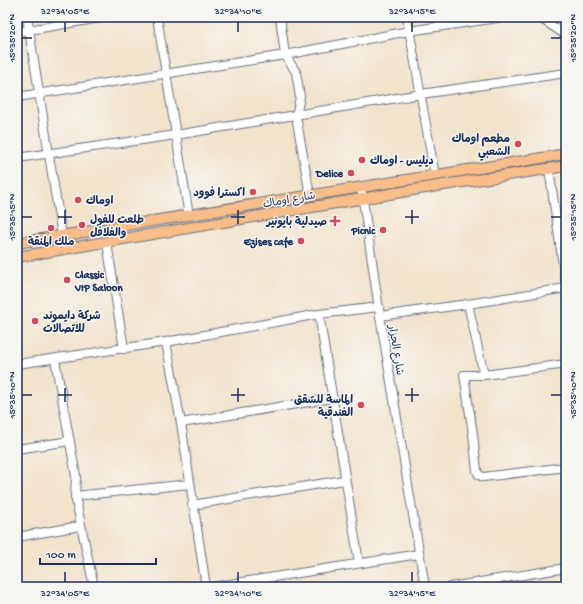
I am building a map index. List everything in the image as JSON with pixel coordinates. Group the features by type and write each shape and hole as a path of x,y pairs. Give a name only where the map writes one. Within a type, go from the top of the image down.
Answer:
{"main road":[{"name":"شارع اوماك","path":"17,243 566,154"},
{"name":"شارع اوماك","path":"17,257 566,166"}],"street":[{"path":"27,17 62,236"},
{"path":"17,32 106,17"},
{"path":"156,17 189,216"},
{"path":"280,17 286,55 296,72 300,97 296,116 310,195"},
{"path":"408,17 435,176"},
{"path":"17,97 286,55 410,31 504,17"},
{"path":"535,17 540,18 566,35"},
{"path":"17,158 176,135 421,94 566,73"},
{"path":"549,169 566,285"},
{"name":"شارع الجزار","path":"362,187 380,316 425,587"},
{"path":"107,243 124,349"},
{"path":"380,316 468,304 566,288"},
{"path":"468,304 484,375"},
{"path":"17,364 124,349 319,314 379,307"},
{"path":"319,314 333,398 344,480 359,564"},
{"path":"166,342 181,423 192,505 206,587"},
{"path":"56,359 76,476 75,496 80,526 94,587"},
{"path":"566,364 484,375 464,374 477,471 479,475 483,477 566,467"},
{"path":"181,423 333,398"},
{"path":"17,449 70,441"},
{"path":"192,505 344,480"},
{"path":"75,496 190,484"},
{"path":"17,537 80,526"},
{"path":"210,587 419,554"},
{"path":"450,587 566,568"}],"place":[{"name":"مطعم اوماك الشعبي","path":"518,144"},
{"name":"ديليس - اوماك","path":"362,160"},
{"name":"Delice","path":"351,173"},
{"name":"اكسترا فوود","path":"253,192"},
{"name":"اوماك","path":"78,200"},
{"name":"صيدلية بايونير","path":"335,221"},
{"name":"طلعت للفول والفلافل","path":"82,225"},
{"name":"ملك المنقة","path":"51,228"},
{"name":"Picnic","path":"383,230"},
{"name":"Ezises cafe","path":"301,241"},
{"name":"Classic VIP Saloon","path":"67,280"},
{"name":"شركة دايموند للاتصالات","path":"35,321"},
{"name":"الماسة للشقق الفندقية","path":"361,405"}]}
